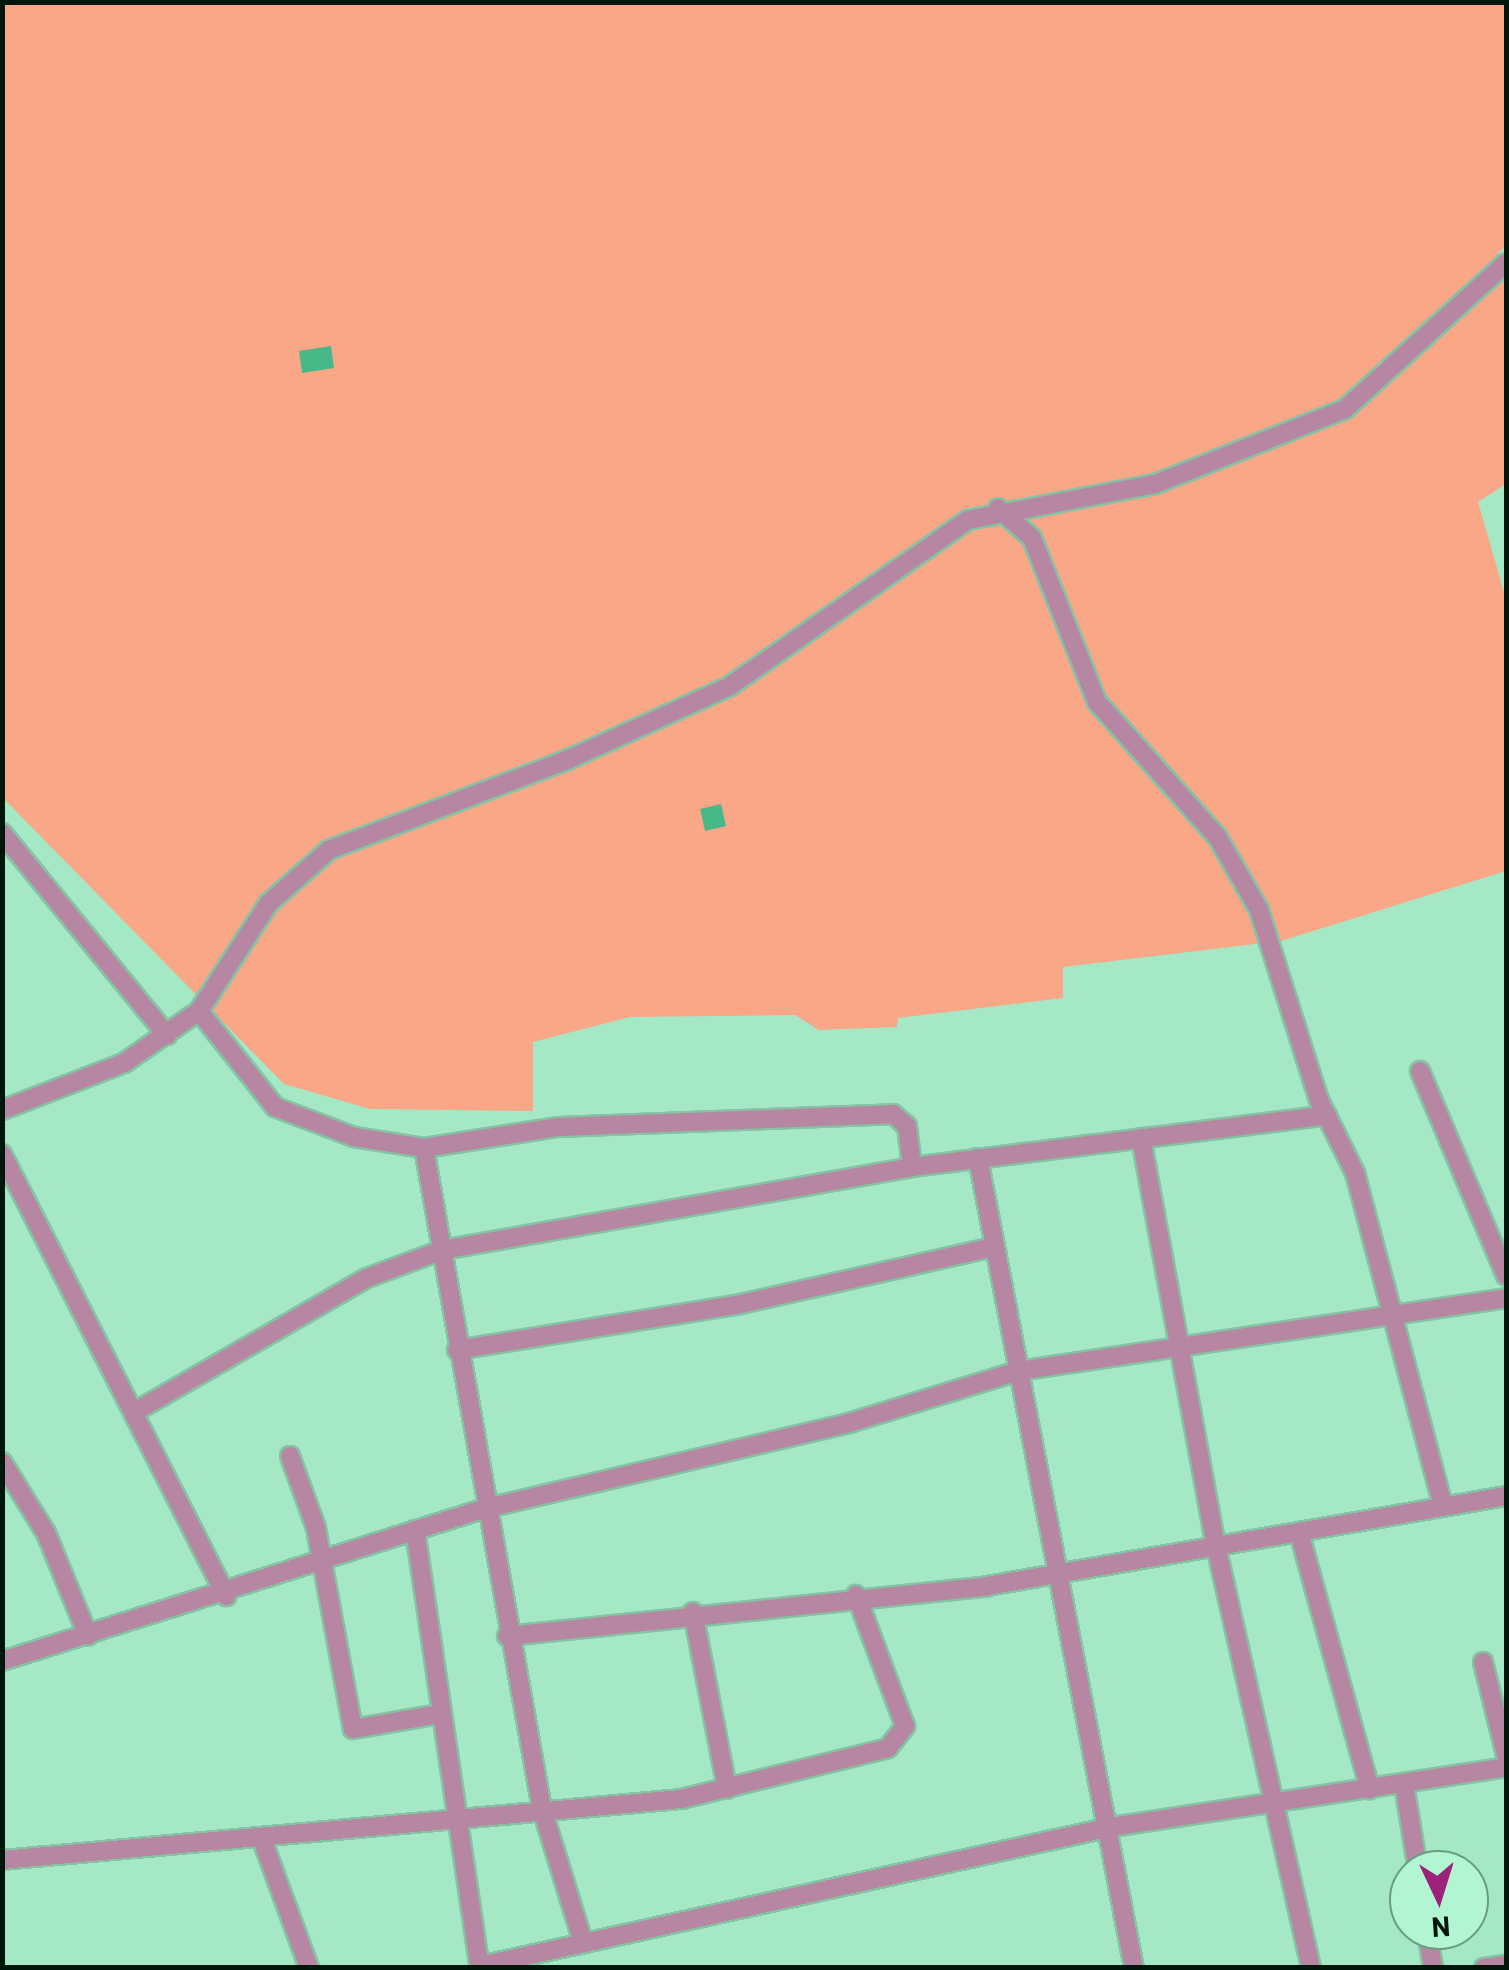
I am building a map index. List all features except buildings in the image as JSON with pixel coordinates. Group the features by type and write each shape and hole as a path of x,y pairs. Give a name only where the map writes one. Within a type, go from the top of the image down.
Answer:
{"street":[{"path":"2,1110 94,1077 167,1035 199,1011 269,903 329,850 567,760 730,686 928,542 998,508 1156,484 1345,409 1506,263"},
{"path":"998,508 1032,538 1097,702 1243,874 1327,1115 1355,1173 1444,1507"},
{"path":"2,833 167,1035"},
{"path":"199,1011 275,1107 354,1137 424,1148 558,1127 893,1114 906,1126 912,1167"},
{"path":"1420,1071 1506,1276"},
{"path":"138,1410 367,1278 442,1250 912,1167 1327,1115"},
{"path":"1141,1138 1216,1546 1311,1968"},
{"path":"424,1148 507,1636 542,1809 581,1936"},
{"path":"2,1154 138,1410 226,1596"},
{"path":"978,1158 992,1247 1064,1574 1134,1968"},
{"path":"457,1350 736,1305 992,1247"},
{"path":"2,1661 226,1596 483,1509 849,1423 1018,1371 1506,1298"},
{"path":"290,1456 323,1560 352,1729 440,1714"},
{"path":"2,1462 46,1533 88,1636"},
{"path":"507,1636 693,1612 1064,1574 1506,1496"},
{"path":"416,1530 480,1966 581,1936 1111,1827 1506,1767"},
{"path":"1299,1532 1370,1789"},
{"path":"2,1860 264,1842 728,1790 903,1738 856,1595"},
{"path":"693,1612 728,1790"},
{"path":"1483,1662 1506,1755"},
{"path":"1404,1784 1415,1850"},
{"path":"264,1842 309,1968"},
{"path":"1484,1968 1506,1965"}],"shaded area":[{"path":"3,3 1506,3 1506,246 1498,253 1506,294 1506,484 1478,502 1506,599 1506,871 1281,941 1063,967 1063,998 898,1018 897,1027 819,1030 795,1015 630,1017 533,1042 533,1111 370,1109 284,1084 3,798"}]}
